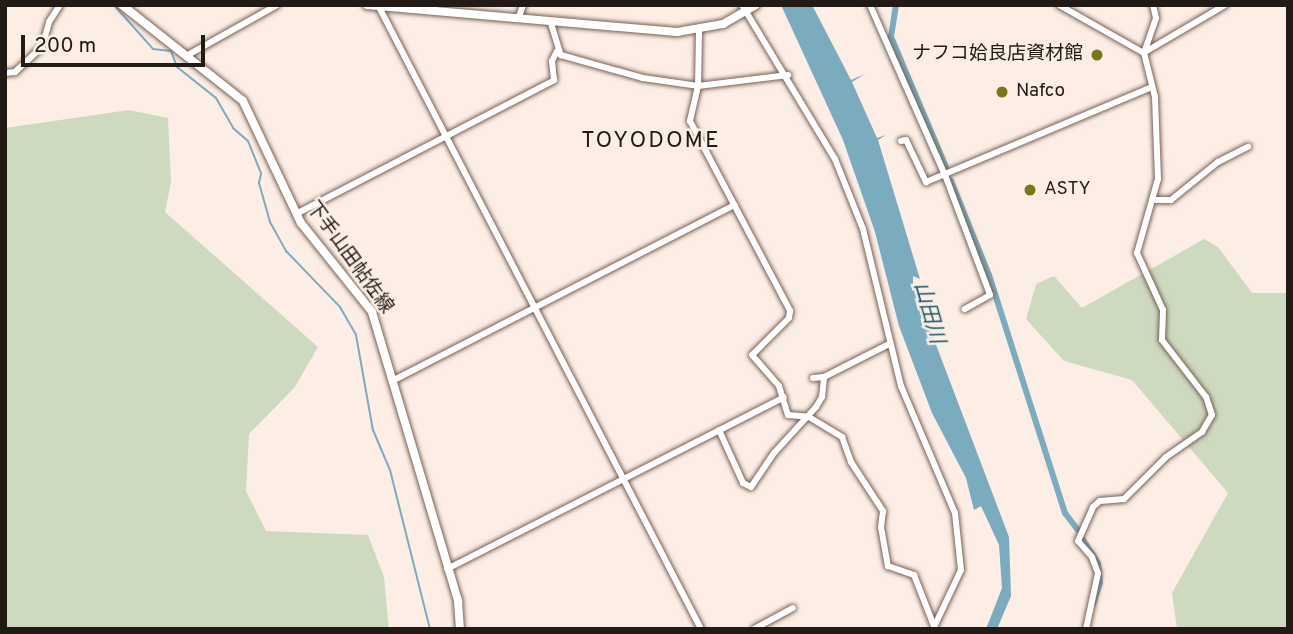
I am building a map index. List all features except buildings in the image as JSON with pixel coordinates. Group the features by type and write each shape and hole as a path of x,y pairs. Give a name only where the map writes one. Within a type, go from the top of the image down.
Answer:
{"main road":[{"name":"下手山田帖佐線","path":"122,5 188,55 248,108 296,214 372,312 447,569 460,629"},
{"path":"367,5 518,19 699,31 756,5"}],"street":[{"path":"5,73 15,72 42,47 48,22 60,5"},
{"path":"188,55 277,5"},
{"path":"518,19 523,5"},
{"path":"870,5 945,175 990,295 965,309"},
{"path":"1059,5 1144,53"},
{"path":"1086,629 1098,573 1092,557 1078,541 1093,507 1100,501 1125,499 1166,457 1202,432 1212,415 1206,397 1163,340 1163,310 1140,262 1140,230 1156,200 1159,164 1152,87 1144,53 1156,18 1153,5"},
{"path":"1144,53 1225,5"},
{"path":"378,6 701,629"},
{"path":"744,9 788,75 835,159 863,229 889,344 919,433 961,533 961,570 934,628"},
{"path":"296,214 554,80 552,61 557,51 550,20"},
{"path":"699,31 698,86 691,121 790,311 789,318 752,355 784,397 788,415 808,417 842,437 851,462 883,511 881,527 888,566 915,575 934,628"},
{"path":"557,51 567,58 643,78 698,86 788,75"},
{"path":"901,141 906,140 926,182 1152,87"},
{"path":"1156,200 1171,200 1218,162 1248,147"},
{"path":"394,380 734,205"},
{"path":"813,378 824,377 889,344"},
{"path":"719,430 743,483 751,487 774,453 808,417 822,397 824,377"},
{"path":"447,569 784,397"},
{"path":"754,629 793,608"}],"green space":[{"path":"129,110 168,118 171,182 165,212 318,347 295,387 249,434 246,491 266,531 368,535 384,577 389,629 5,629 5,128"},
{"path":"1204,239 1218,247 1252,293 1288,293 1288,629 1177,629 1172,593 1228,493 1132,380 1064,361 1026,319 1036,284 1054,276 1082,308"}],"water":[{"name":"山田川","path":"781,5 812,5 851,80 865,74 852,82 877,138 886,135 878,140 920,279 913,276 913,284 1009,537 1011,596 997,629 986,629 1002,588 999,545 981,506 974,510 966,478 932,413 899,326 875,232 843,140"}],"waterway":[{"path":"114,5 153,49 171,51 177,67 216,98 233,128 248,141 261,174 259,183 270,222 286,251 340,307 356,335 373,430 390,470 430,629"},
{"path":"896,5 891,37 946,167"},
{"path":"951,181 989,275 1065,513 1078,530"},
{"path":"1083,540 1098,563 1100,583 1093,604"}],"place":[{"name":"ナフコ姶良店資材館","path":"1097,55"},
{"name":"Nafco","path":"1002,92"},
{"name":"ASTY","path":"1030,190"}],"district":[{"name":"TOYODOME","path":"651,142"}]}
